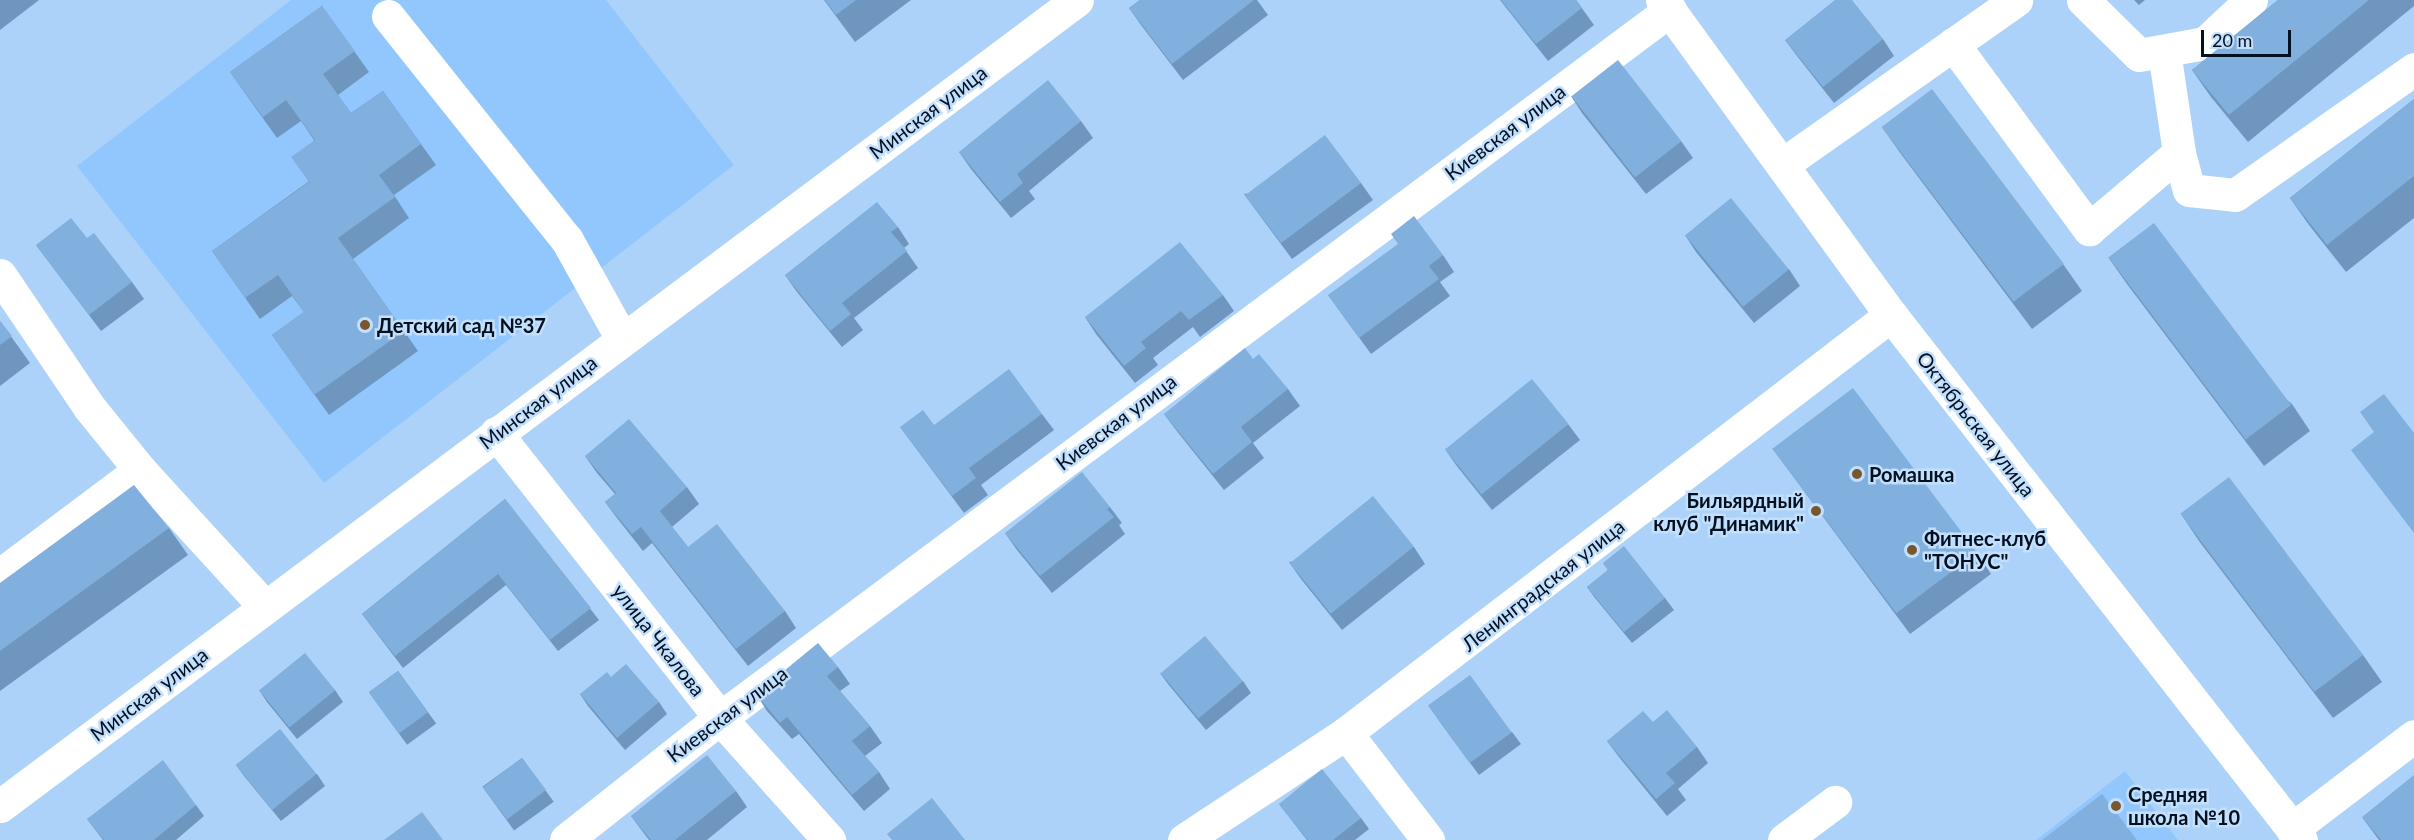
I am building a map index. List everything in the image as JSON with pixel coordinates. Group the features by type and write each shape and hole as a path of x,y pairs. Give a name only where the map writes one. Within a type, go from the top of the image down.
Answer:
{"street":[{"name":"Минская улица","path":"0,806 1077,0"},
{"path":"1783,164 2016,0"},
{"path":"2083,0 2139,55 2205,43 2251,0"},
{"name":"Октябрьская улица","path":"1666,5 1891,315 2297,834"},
{"name":"Киевская улица","path":"566,840 720,718 1666,5"},
{"path":"388,16 567,240 622,339"},
{"path":"1953,44 2089,229 2179,153"},
{"path":"2164,51 2179,153 2188,190 2235,195 2414,69"},
{"path":"0,274 89,407 140,470 265,607"},
{"name":"Ленинградская улица","path":"1184,840 1346,733 1891,315"},
{"name":"улица Чкалова","path":"496,433 720,718 829,840"},
{"path":"0,575 140,470"},
{"path":"1346,733 1428,840"},
{"path":"2297,834 2414,736"},
{"path":"1784,840 1835,802"}],"shaded area":[{"name":"Детский сад №37","path":"291,0 606,0 734,165 324,483 77,166"},
{"name":"Средняя школа №10","path":"2125,771 2178,840 2036,840"}],"building":[{"path":"825,0 856,0 836,15"},
{"path":"1140,0 1254,0 1172,64 1129,8"},
{"path":"1501,0 1576,0 1582,8 1536,44"},
{"path":"1835,0 1852,0 1883,39 1823,87 1785,40"},
{"path":"2278,0 2369,0 2229,115 2192,70"},
{"path":"322,6 355,51 323,74 351,113 383,91 421,144 379,175 395,197 338,238 404,331 314,395 272,335 304,312 278,275 245,298 212,251 309,182 291,157 315,140 286,100 263,117 230,72"},
{"path":"1618,60 1681,141 1635,177 1572,96"},
{"path":"1048,80 1081,121 1017,174 1023,183 1000,202 959,152"},
{"path":"1932,89 2064,264 2013,302 1882,127"},
{"path":"2414,99 2414,176 2327,245 2290,198"},
{"path":"1325,135 1361,183 1281,243 1245,195"},
{"path":"1731,198 1789,269 1743,307 1685,235"},
{"path":"877,202 898,227 891,232 907,251 842,303 851,314 830,331 785,275"},
{"path":"1414,216 1443,255 1429,266 1439,279 1359,338 1328,295 1398,244 1391,234"},
{"path":"71,218 87,238 94,233 132,282 89,315 36,245"},
{"path":"2154,223 2291,405 2246,439 2108,257"},
{"path":"1180,242 1223,295 1189,320 1181,311 1141,342 1146,348 1124,366 1085,317"},
{"path":"0,321 12,336 0,345"},
{"path":"1245,348 1253,359 1259,354 1288,389 1241,427 1252,442 1213,474 1164,414"},
{"path":"1009,369 1042,414 969,468 976,478 952,496 900,427 923,410 934,425"},
{"path":"1532,379 1569,424 1481,495 1445,449"},
{"path":"1853,388 1977,553 1896,613 1772,449"},
{"path":"2384,394 2414,433 2414,533 2351,450 2374,432 2360,412"},
{"path":"629,419 687,487 660,511 688,547 717,524 785,611 736,649 641,527 632,534 605,502 616,493 585,456"},
{"path":"1082,472 1110,507 1107,509 1114,517 1040,576 1005,533"},
{"path":"2229,477 2363,655 2314,692 2180,514"},
{"path":"134,485 169,528 0,651 0,583"},
{"path":"1373,496 1414,547 1331,614 1290,563"},
{"path":"505,499 591,608 550,640 498,574 395,656 362,614"},
{"path":"1624,546 1665,598 1624,632 1587,587 1608,570 1603,563"},
{"path":"1205,636 1243,681 1198,718 1161,673"},
{"path":"818,643 838,667 827,676 870,726 852,741 879,772 852,795 787,717 780,723 756,694"},
{"path":"305,653 335,690 289,727 259,690"},
{"path":"626,664 659,702 617,738 580,694 607,672 611,677"},
{"path":"398,671 428,712 399,733 369,692"},
{"path":"1470,675 1512,732 1470,763 1428,706"},
{"path":"1667,710 1697,747 1666,773 1675,783 1656,799 1607,741 1643,711 1653,722"},
{"path":"280,729 317,774 272,810 236,765"},
{"path":"707,755 736,791 675,840 651,840 631,816"},
{"path":"522,758 546,790 507,819 483,787"},
{"path":"163,760 196,805 154,840 104,840 87,819"},
{"path":"1322,769 1361,818 1333,840 1308,840 1279,804"},
{"path":"2414,775 2414,840 2381,840 2362,817"},
{"path":"2102,794 2137,840 2042,840"},
{"path":"932,798 965,840 892,840 887,834"},
{"path":"422,812 443,840 384,840"}],"place":[{"name":"Детский сад №37","path":"365,325"},
{"name":"Ромашка","path":"1857,474"},
{"name":"Бильярдный клуб \"Динамик\"","path":"1816,511"},
{"name":"Фитнес-клуб \"ТОНУС\"","path":"1912,550"},
{"name":"Средняя школа №10","path":"2116,806"}]}
